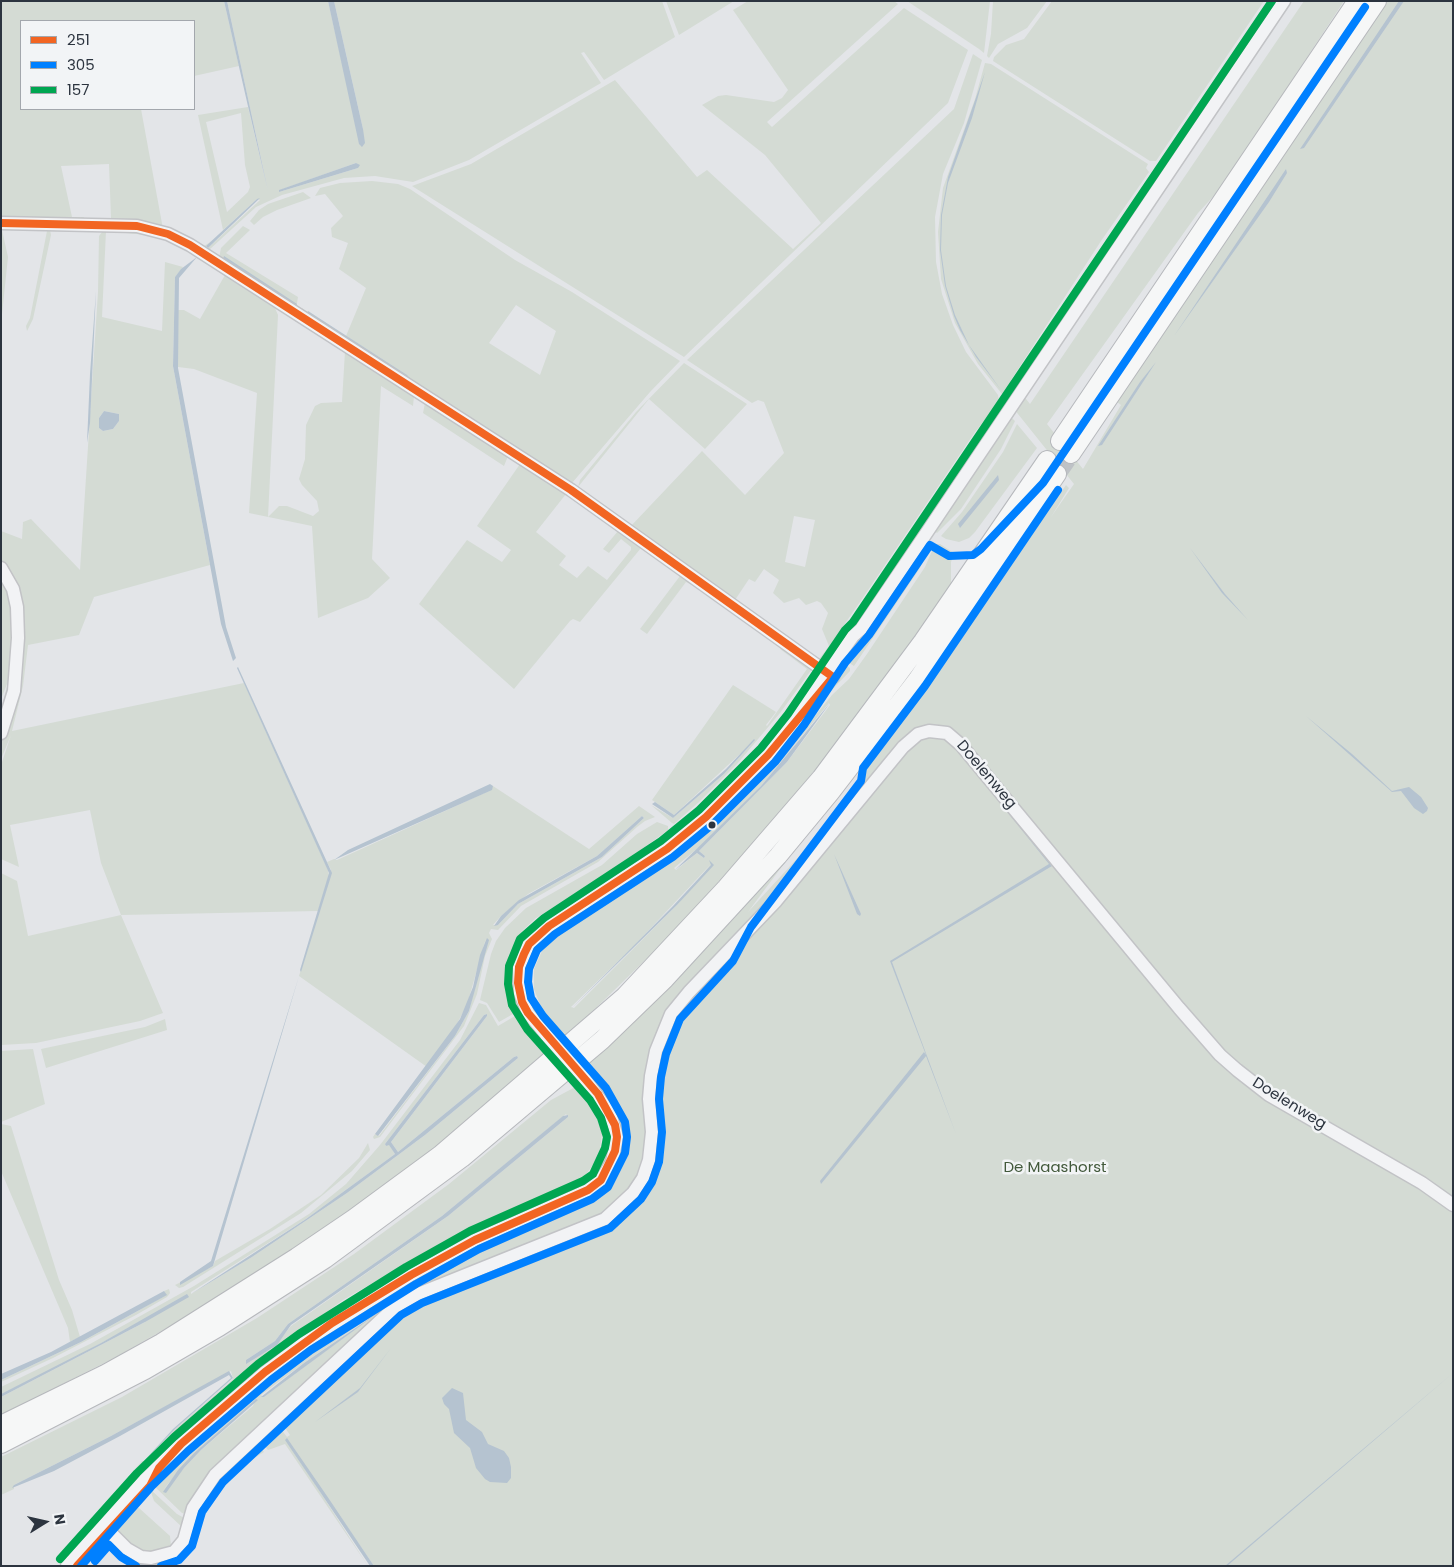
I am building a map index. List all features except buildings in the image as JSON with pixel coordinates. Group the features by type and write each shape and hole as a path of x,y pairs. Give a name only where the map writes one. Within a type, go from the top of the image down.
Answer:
{"highway":[{"path":"1357,1 1065,448 1377,1"},
{"path":"1,1425 105,1374 160,1343 345,1225 440,1155 625,996 726,888 821,778 1052,467 917,680 830,793 778,856 665,979 602,1040 462,1158 325,1260 219,1327 145,1370 1,1444"}],"street":[{"path":"67,1566 106,1529 181,1444 230,1400 265,1372 332,1324 411,1275 475,1240 582,1193 601,1180 612,1162 617,1137 610,1113 585,1079 528,1013 520,993 519,966 530,944 549,926 667,849 706,816 768,755 796,720 805,713 830,675 857,640 861,629 1284,1"},
{"path":"1,223 125,225 154,230 179,239 571,490 830,675"},
{"path":"1,568 13,589 17,607 18,638 14,691 1,733"},
{"name":"Doelenweg","path":"106,1529 127,1549 141,1557 151,1558 174,1552 184,1540 193,1508 215,1474 394,1307 418,1294 605,1219 633,1194 643,1178 649,1160 652,1132 649,1098 651,1076 656,1052 671,1014 689,992 776,901 910,740 929,731 947,733 961,745 1220,1055 1269,1095 1414,1178 1453,1205"},
{"path":"77,1566 106,1529"}],"green space":[{"path":"1,1 224,1 239,66 195,76 195,20 20,20 20,110 141,110 163,229 90,219 111,218 109,164 61,166 72,217 84,217 84,221 1,220"},
{"path":"227,1 328,1 361,146 363,129 334,1 662,1 675,37 604,80 584,52 581,53 601,83 469,160 413,182 375,176 344,178 282,195 256,207 209,250 171,232 171,228 204,246 212,241 206,246 208,248 260,200 257,199 223,230 198,115 248,107 268,191","holes":["241,113 245,165 250,187 248,192 227,212 206,122","356,163 358,168 279,192 280,190"]},
{"path":"666,1 734,1 679,35"},
{"path":"748,1 894,1 898,4 767,122 772,127 904,8 968,50 948,103 684,357 412,186 471,164 615,80 697,177 707,170 793,249 821,223 765,155 702,105 718,96 726,95 774,102 782,98 788,90 733,10"},
{"path":"907,1 990,1 984,53 979,49"},
{"path":"993,1 1047,1 1027,28 998,44 989,58 987,56 991,34"},
{"path":"1052,1 1264,1 1156,161 1150,161 993,61 994,57 1006,45 1024,39"},
{"name":"De Maashorst","path":"1304,1 1344,1 1222,187 1198,213 1047,424 1083,469 1121,405 1117,402 1388,1 1453,1 1453,1566 374,1566 286,1439 368,1566 285,1444 268,1450 261,1442 262,1437 278,1425 287,1437 290,1435 275,1413 186,1514 182,1513 153,1485 179,1453 270,1374 323,1335 391,1292 487,1240 592,1194 621,1130 615,1110 590,1075 594,1068 589,1062 702,953 786,861 748,912 803,852 938,673 1066,485 1069,488 1051,517 1074,484 978,364 955,323 941,279 938,232 943,188 975,99 985,63 991,64 1148,164 1146,168 1149,172 1101,241 1011,380 1030,404","holes":["378,1312 264,1397 261,1395 304,1363","256,1399 253,1406 201,1450 163,1490 194,1453"]},
{"path":"973,54 982,60 964,123 943,174 935,217 936,262 942,294 953,325 966,352 998,395 999,402 975,432 819,661 812,659 814,656 819,659 829,646 822,629 828,613 821,603 817,601 806,605 799,598 784,603 773,593 779,580 764,569 755,582 749,579 733,603 631,526 702,451 745,495 784,453 764,402 758,400 752,403 687,360 954,109","holes":["794,516 815,520 805,567 785,562"]},
{"path":"372,181 398,184 410,189 515,260 572,292 680,361 650,392 572,483 301,313 302,308 407,375 346,336 366,288 339,269 348,243 332,237 331,228 343,216 325,194 315,196 320,188 340,183","holes":["516,305 556,331 540,375 489,343"]},
{"path":"303,192 311,198 277,210 263,217 254,225 250,221 259,210 268,204"},
{"path":"1,226 33,230 2,230 8,257 1,324"},
{"path":"243,226 250,230 226,253 298,297 296,309 219,258 221,248"},
{"path":"106,227 136,229 150,233 146,235 106,231 102,317 162,331 165,262 183,267 175,277 173,366 210,565 94,597 79,635 28,645 23,686 12,731 244,683 328,870 329,876 318,911 121,915 101,863 90,810 10,825 19,867 1,859 1,765 11,735 1,759 1,741 17,688 21,646 19,602 13,582 1,563 1,531 22,539 23,522 31,519 80,570 98,292 99,236","holes":["104,411 119,414 119,421 113,429 103,431 99,428 99,418"]},
{"path":"42,230 50,230 51,235 33,319 27,331 26,326 30,318 47,231"},
{"path":"229,273 228,277 275,308 278,315 268,517 249,513 257,393 194,369 178,367 178,310 184,310 200,319 225,275"},
{"path":"345,351 414,396 413,406 381,386 372,559 390,578 368,598 318,618 312,526 268,517 279,506 287,506 313,516 319,511 317,501 299,479 305,459 306,425 315,406 321,403 342,402"},
{"path":"684,363 747,404 705,449 649,399 578,487 580,480 636,412"},
{"path":"425,403 508,456 504,466 423,413"},
{"path":"1002,405 1005,408 836,655 832,652 977,438"},
{"path":"1010,416 1015,421 1001,449 961,509 937,533 933,530"},
{"path":"1017,424 1037,448 969,538 959,542 941,536 962,512 1003,452"},
{"path":"520,464 566,494 536,532 566,556 559,565 577,578 588,566 607,580 631,550 631,547 621,539 609,553 603,549 618,531 695,582 692,585 686,582 647,634 640,629 680,576 641,548 580,622 573,619 570,621 514,689 419,604 467,540 502,562 511,550 477,526"},
{"path":"931,544 920,568 854,666 846,661 925,545"},
{"path":"935,544 940,544 954,553 951,562 951,585 878,688 820,764 735,866 672,934 564,1039 545,1017 534,989 534,969 542,951 562,932 653,874 681,853 756,785 786,752 832,695 849,679 925,567","holes":["829,703 830,705 787,762 699,851 705,856 704,858 697,853 676,870 674,868 711,837 761,786","711,864 677,905 574,1008 571,1007 633,947"]},
{"path":"1,572 10,589 15,667 1,726 1,709 9,679 1,699"},
{"path":"783,645 812,669 780,713 737,764 699,802 674,824 672,823 651,805 673,818 724,774 755,740 674,815 652,800 733,685 776,712 767,726 807,669 780,649"},
{"path":"844,664 850,668 850,671 828,694 825,692"},
{"path":"808,684 813,688 789,721 763,752 743,767"},
{"path":"823,695 825,698 774,760 715,821"},
{"path":"493,786 589,849 639,806 655,817 637,827 598,862 521,906 498,930 491,929 489,933 492,939 485,956 477,994 464,1026 380,1137 374,1139 375,1134 379,1136 455,1036 469,1011 486,938 467,1005 452,1033 427,1067 299,976 331,870 327,862 334,859 337,860 491,790","holes":["642,816 644,818 602,857 518,904 498,925 493,925 528,894 597,856"]},
{"path":"723,786 725,788 697,817 685,828 679,827"},
{"path":"657,822 668,826 668,830 609,873 536,918 522,931 509,954 506,972 507,997 513,1014 499,1022 487,1003 480,1000 491,954 496,941 505,928 526,908 602,865 637,834"},
{"path":"672,832 673,838 541,925 528,937 514,968 513,976 514,986 535,1032 521,1016 511,993 511,964 523,938 543,919 611,878"},
{"path":"689,841 655,869 557,932 541,948 533,961 529,983 532,997 544,1023 535,1012 525,986 527,962 536,946 558,925"},
{"path":"1,873 17,881 28,936 121,915 163,1013 140,1021 36,1043 1,1045"},
{"path":"479,1003 486,1005 498,1026 515,1016 548,1053 450,1136 366,1200 212,1302 116,1357 1,1415 1,1397 145,1322 141,1321 54,1369 1,1394 1,1387 90,1344 194,1286 309,1214 346,1184 380,1145 460,1040","holes":["487,1014 391,1142 398,1152 514,1057 517,1056 518,1058 425,1135 347,1193 252,1257 191,1294 191,1292 306,1219 395,1154 389,1144 386,1146 385,1144 484,1015"]},
{"path":"165,1019 167,1030 46,1068 41,1049 145,1027"},
{"path":"33,1049 45,1104 1,1122 1,1051"},
{"path":"577,1086 596,1114 602,1133 599,1157 584,1177 449,1239 343,1300 223,1389 175,1432 131,1480 128,1477 142,1461 145,1461 175,1429 233,1379 231,1371 111,1436 14,1485 14,1489 1,1495 1,1457 122,1397 257,1318 354,1254 449,1184 551,1100","holes":["566,1114 568,1117 448,1216 291,1326 272,1349 246,1360 275,1341 288,1324 442,1216"]},
{"path":"597,1105 602,1108 611,1134 609,1154 598,1174 589,1183 382,1287 156,1460 177,1437 226,1393 293,1341 346,1305 450,1244 588,1180 601,1163 608,1143 605,1122"},
{"path":"1,1124 11,1126 59,1280 72,1310 80,1337 70,1342 68,1328 1,1171"},
{"path":"368,1143 370,1150 352,1171 301,1213 183,1287 179,1288 175,1285 213,1266 215,1261 270,1229 321,1195 359,1158"},
{"path":"169,1289 170,1293 167,1297 136,1315 53,1358 1,1382 1,1380 81,1342 134,1313 166,1295 164,1291"},
{"path":"253,1444 258,1445 264,1452 244,1464 214,1496 203,1520 198,1539 192,1547 188,1541 194,1520 212,1484","holes":["259,1451 260,1453 244,1461 212,1493 203,1510 214,1486 234,1466","201,1516 194,1543 191,1543"]},
{"path":"150,1489 177,1514 186,1519 182,1527 154,1501"},
{"path":"139,1508 170,1536 171,1546 146,1553 126,1542 117,1531 117,1524 132,1509"},
{"path":"113,1544 130,1555 190,1551 185,1556 156,1566 134,1561 114,1545 110,1549 114,1549 135,1566 133,1566 107,1549"},
{"path":"183,1557 172,1566 168,1566"}],"water":[{"path":"224,1 227,1 268,191 247,102"},
{"path":"328,1 334,1 363,129 365,143 362,147 359,144"},
{"path":"1399,1 1404,1 1304,148 1300,149"},
{"path":"985,72 972,118 948,183 942,215 941,250 946,286 955,315 969,345 1001,390 976,357 960,330 945,286 940,250 941,215 948,177"},
{"path":"356,163 360,165 358,168 279,192 279,190"},
{"path":"1286,169 1287,173 1269,202 1174,336"},
{"path":"260,198 208,248 206,246 257,199"},
{"path":"224,256 297,304 296,306 223,259"},
{"path":"197,257 179,278 178,368 226,627 236,658 233,661 221,624 173,366 175,277 181,269"},
{"path":"96,291 90,423 87,443 90,374"},
{"path":"308,311 407,375 411,380 307,313"},
{"path":"1156,362 1102,445 1098,446 1140,382"},
{"path":"104,411 119,414 119,421 113,429 103,431 99,428 99,418"},
{"path":"998,475 999,480 960,528 958,524"},
{"path":"1190,548 1225,594 1248,620 1222,593"},
{"path":"238,667 332,873 301,972 300,970 329,873"},
{"path":"830,703 787,762 699,851 705,856 704,858 697,853 675,870 761,786"},
{"path":"1306,716 1352,754 1392,791 1409,787 1421,797 1428,808 1427,811 1423,814 1414,808 1401,791 1392,792"},
{"path":"754,739 724,774 673,818 652,804 655,802 674,815 726,769"},
{"path":"490,784 493,786 492,790 334,860 348,850"},
{"path":"992,793 1052,866 892,962 956,1134 926,1056 821,1184 820,1181 924,1052 926,1055 890,961 1049,864"},
{"path":"642,816 644,818 602,857 518,904 498,925 494,926 501,916 519,900 597,856"},
{"path":"834,854 861,914 860,916 857,914"},
{"path":"709,860 714,865 677,905 572,1008 711,865"},
{"path":"487,938 489,940 469,1011 455,1036 378,1136 375,1134 460,1019 473,987 480,955"},
{"path":"716,974 685,1009 667,1045 660,1075 662,1146 652,1182 641,1200 639,1196 653,1172 659,1144 658,1085 665,1045 677,1020 691,998"},
{"path":"299,976 213,1266 180,1285 180,1282 211,1261"},
{"path":"487,1014 391,1142 398,1152 514,1057 517,1056 518,1058 425,1135 347,1193 252,1257 191,1294 306,1219 395,1154 389,1145 386,1146 385,1144 484,1015"},
{"path":"568,1115 568,1117 448,1216 291,1325 277,1345 246,1364 246,1360 275,1341 288,1324 442,1216 563,1116"},
{"path":"164,1291 167,1295 81,1342 1,1380 1,1374 51,1352"},
{"path":"187,1294 189,1297 145,1322 1,1397 1,1394 101,1343"},
{"path":"379,1312 264,1397 261,1397 304,1363"},
{"path":"391,1348 358,1392 315,1422 360,1388"},
{"path":"229,1371 233,1378 175,1429 143,1462 173,1429 231,1378 229,1375 54,1471 12,1488 14,1485 111,1436"},
{"path":"1453,1373 1227,1566 1225,1566 1298,1504"},
{"path":"452,1388 463,1393 466,1420 482,1432 488,1444 504,1451 509,1458 511,1478 507,1483 490,1482 485,1479 476,1468 470,1448 454,1433 449,1409 444,1404 442,1398"},
{"path":"256,1399 258,1400 201,1450 184,1468 166,1493 163,1492 178,1470 194,1453"},
{"path":"287,1438 374,1566 370,1566 285,1440"},
{"path":"260,1450 260,1453 244,1461 212,1493 202,1512 194,1543 191,1543 199,1512 214,1486 245,1457"},
{"path":"112,1545 134,1561 150,1565 167,1563 184,1552 186,1554 168,1566 135,1566 113,1548 110,1549"}],"tunnel":[{"path":"1057,474 1071,454"}],"transit line":[{"name":"157","path":"60,1559 137,1473 174,1437 258,1364 299,1334 406,1267 470,1231 583,1181 593,1174 605,1148 607,1137 601,1118 590,1100 527,1029 512,1005 508,984 509,966 520,939 544,918 661,841 699,810 761,748 788,714 845,630 853,622 1272,1"},
{"name":"305","path":"81,1566 151,1487 188,1451 271,1380 311,1350 416,1284 479,1249 592,1199 608,1187 625,1153 627,1137 625,1122 606,1088 543,1016 531,998 528,982 529,969 537,950 555,934 673,857 713,824 775,762 804,725 845,663 869,635 930,545 949,556 973,555 981,549 1043,483 1365,7"},
{"name":"251","path":"1,223 137,226 168,234 190,245 571,490 833,677 768,755 706,817 667,849 549,926 529,944 524,954 519,967 518,983 522,1002 528,1013 598,1094 615,1125 617,1137 615,1151 601,1180 588,1190 475,1240 411,1275 332,1323 265,1372 181,1444 159,1468 150,1486 77,1566"},
{"name":"305","path":"161,1566 179,1560 192,1546 202,1512 223,1482 401,1315 422,1303 610,1228 641,1199 652,1182 659,1162 662,1132 659,1099 661,1077 666,1054 680,1019 733,961 751,927 861,781 863,768 925,686 1058,490"},
{"name":"305","path":"95,1561 109,1545 121,1557 136,1566"}]}
